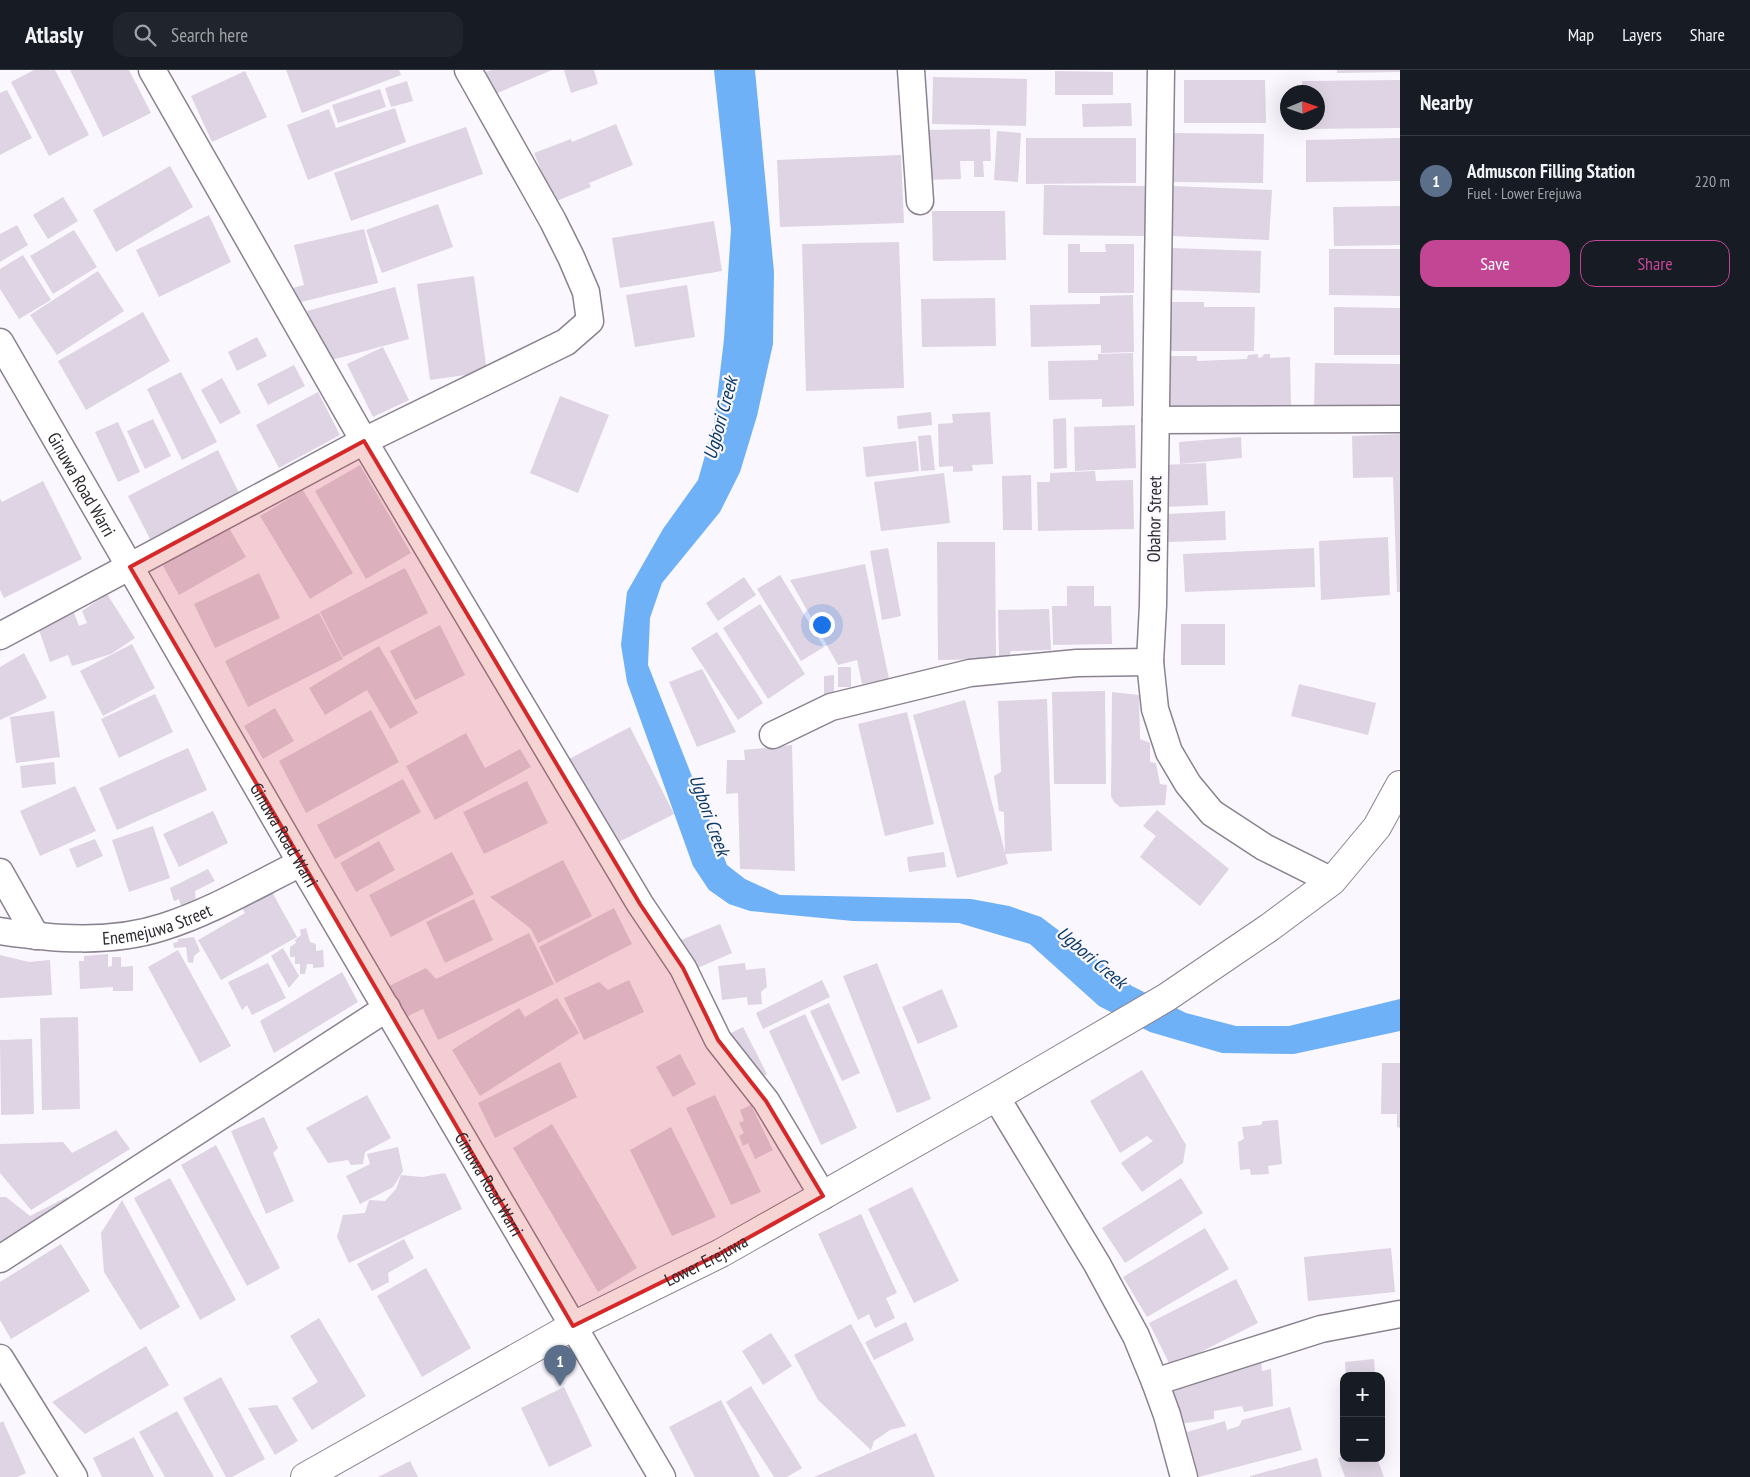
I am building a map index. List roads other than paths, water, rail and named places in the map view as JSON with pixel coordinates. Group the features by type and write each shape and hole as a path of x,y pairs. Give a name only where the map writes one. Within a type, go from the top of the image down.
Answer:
{"street":[{"path":"152,70 364,442 640,904 683,968 718,1040 766,1101 823,1196"},
{"path":"0,636 364,442 566,342 590,320 586,292 572,257 468,70"},
{"path":"911,70 920,201"},
{"name":"Obahor Street","path":"1161,70 1156,420 1150,662 1155,709 1169,752 1194,792 1212,813 1264,847 1332,881"},
{"name":"Ginuwa Road Warri","path":"0,342 301,863 662,1477"},
{"path":"1156,420 1400,419"},
{"path":"773,736 831,707 970,673 1077,663 1150,662"},
{"name":"Lower Erejuwa","path":"305,1477 572,1326 721,1253 996,1097 1167,997 1270,927 1332,881 1377,827 1400,784"},
{"name":"Enemejuwa Street","path":"0,931 36,936 84,938 129,935 162,928 199,913 301,863"},
{"path":"0,872 36,936"},
{"path":"0,1259 387,1008"},
{"path":"996,1097 1097,1264 1136,1336 1167,1415 1184,1477"},
{"path":"1155,1382 1321,1329 1400,1314"},
{"path":"0,1358 74,1477"}],"water":[{"name":"Ugbori Creek","path":"714,70 755,70 774,272 773,344 757,416 740,472 720,512 662,583 650,618 648,665 727,865 745,879 780,895 971,899 1009,906 1041,917 1132,986 1186,1013 1236,1026 1289,1026 1400,999 1400,1031 1294,1054 1222,1053 1150,1032 1099,1006 1030,944 959,923 853,921 750,911 729,904 709,890 693,866 627,682 621,645 627,592 663,529 698,480 714,424 724,339 731,229"}],"place":[{"name":"Admuscon Filling Station","path":"560,1386"}]}
